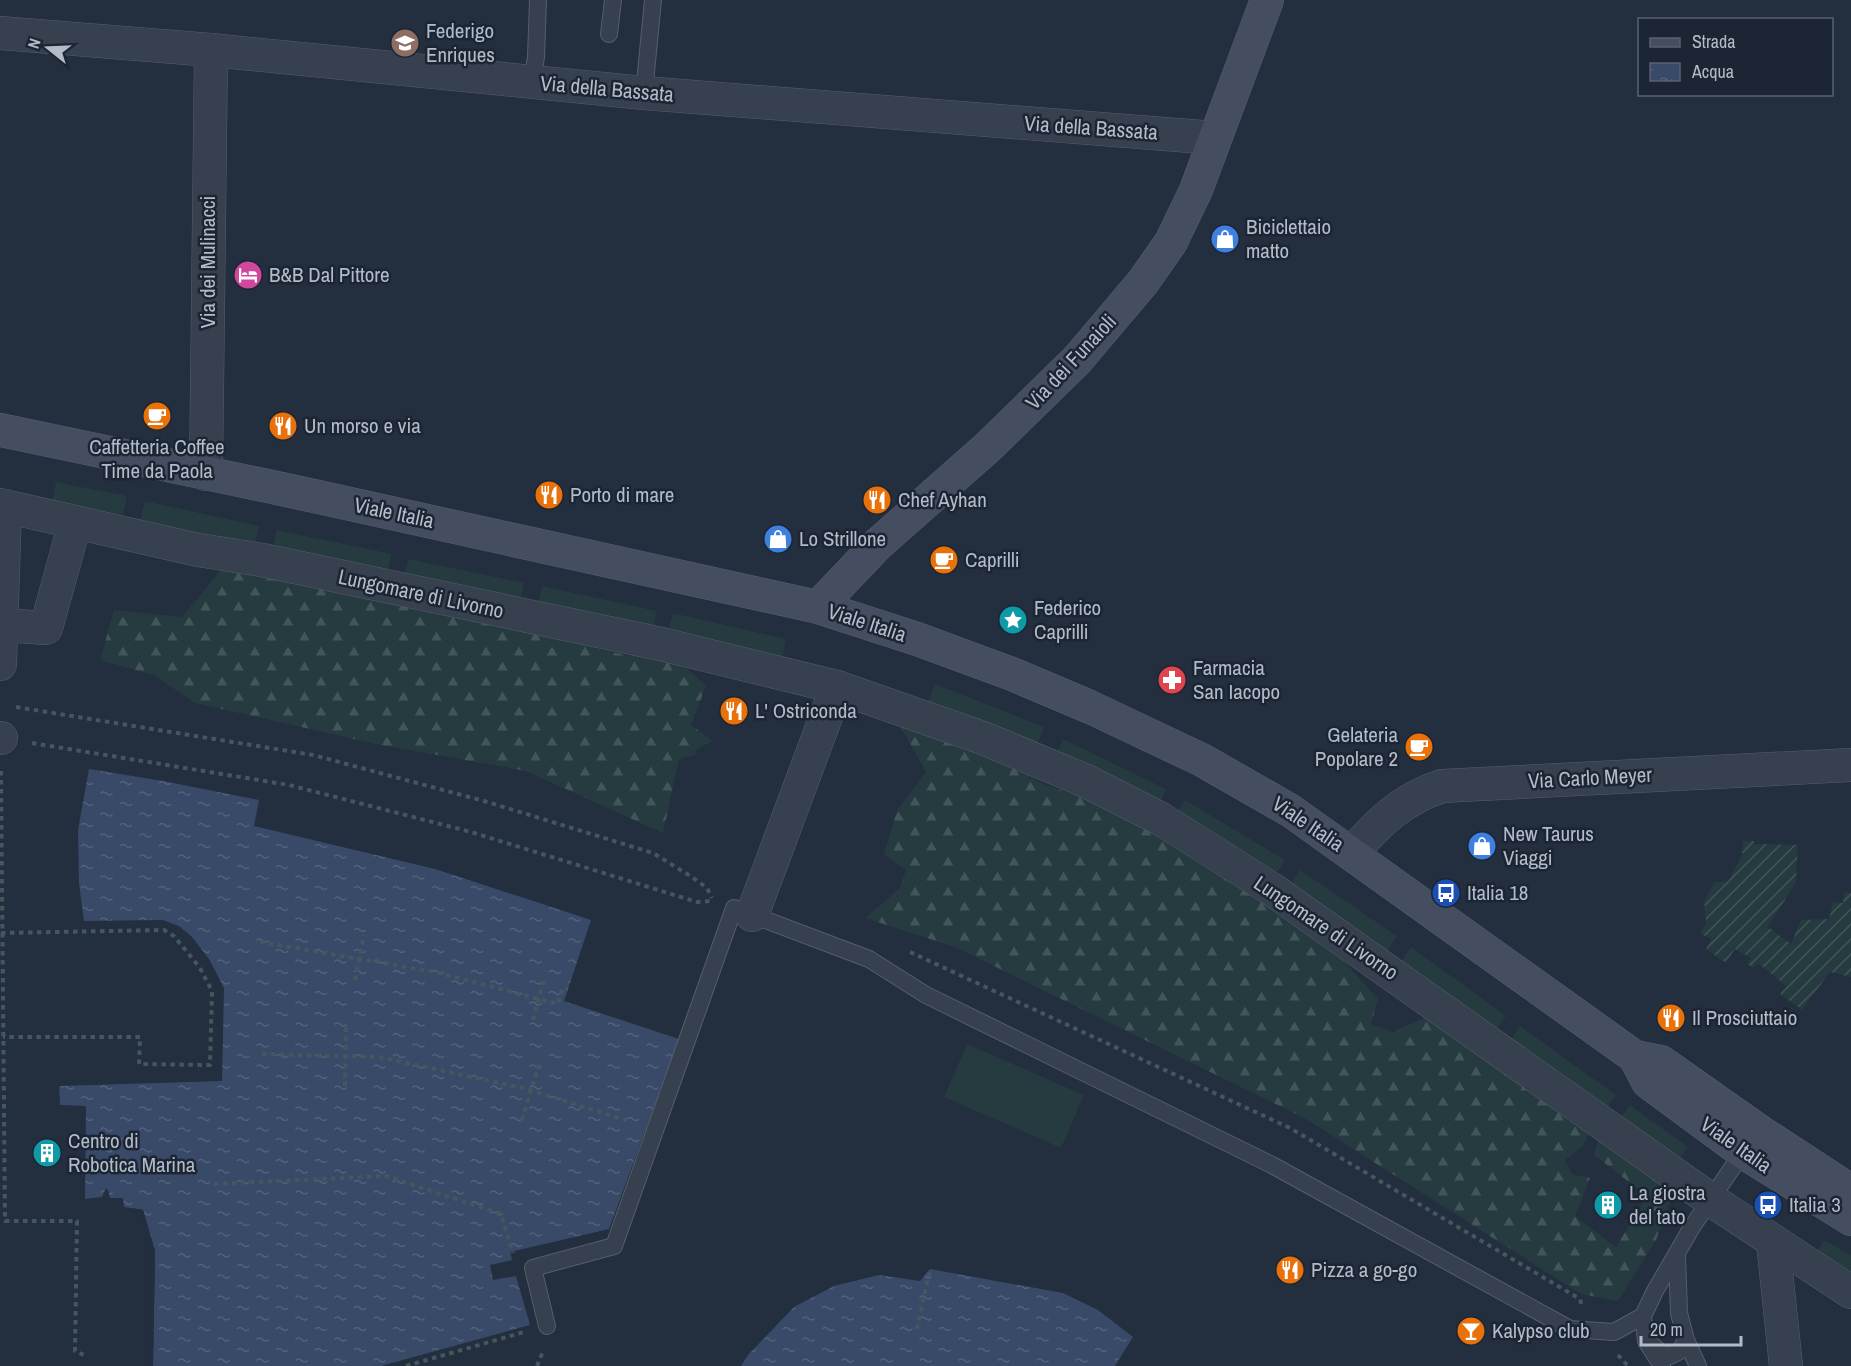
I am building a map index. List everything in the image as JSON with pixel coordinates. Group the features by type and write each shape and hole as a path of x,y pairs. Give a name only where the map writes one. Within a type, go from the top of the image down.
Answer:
{"main road":[{"name":"Via dei Funaioli","path":"818,607 877,545 988,447 1085,352 1143,282 1171,242 1196,190 1267,0"},
{"name":"Viale Italia","path":"0,430 291,490 818,607 934,645 1090,707 1239,780 1292,811 1635,1058 1648,1082 1743,1152 1851,1219"},
{"name":"Viale Italia","path":"1635,1058 1661,1062 1759,1131 1851,1191"}],"street":[{"name":"Via della Bassata","path":"0,33 211,50 644,93 1215,138"},
{"name":"Via dei Mulinacci","path":"206,474 211,50"},
{"name":"Lungomare di Livorno","path":"0,664 2,505 198,550 262,560 638,639 837,687 983,738 1086,781 1161,819 1270,888 1346,940 1711,1200 1773,1243 1851,1292"},
{"path":"1,625 46,628 75,523"},
{"path":"752,915 837,687"},
{"name":"Via Carlo Meyer","path":"1352,853 1386,816 1412,799 1442,786 1851,765"},
{"path":"1773,1243 1786,1366"}],"lane":[{"path":"532,82 536,57 538,0"},
{"path":"609,34 613,0"},
{"path":"644,93 653,0"},
{"path":"548,1326 533,1268 614,1246 734,908 869,959 926,995 1272,1165 1570,1329 1614,1332 1643,1316"},
{"path":"1662,1366 1646,1341 1643,1316 1692,1227 1743,1152"},
{"path":"1677,1255 1679,1312 1686,1340 1698,1366"},
{"path":"1646,1341 1661,1353 1670,1356 1680,1351 1686,1340"}],"path":[{"path":"10,706 313,755 484,801 653,854 706,888 714,901 697,902 471,832 289,784 0,738 5,1221 78,1221 75,1352 84,1355"},
{"path":"1,933 164,930 174,936 200,968 212,991 210,1065 139,1064 140,1037 3,1037"},
{"path":"356,981 364,935"},
{"path":"260,942 435,972 558,1004 563,988 568,989"},
{"path":"943,967 1290,1128 1580,1299"},
{"path":"533,1020 544,979"},
{"path":"345,1086 346,1025"},
{"path":"262,1054 379,1057 530,1090 636,1124"},
{"path":"522,1120 540,1061"},
{"path":"214,1184 386,1176 501,1214 514,1257"},
{"path":"917,1329 930,1269"},
{"path":"406,1366 548,1326"}],"green space":[{"path":"56,482 127,496 123,515 52,501"},
{"path":"145,501 259,526 255,546 140,521"},
{"path":"277,530 392,554 387,572 273,548"},
{"path":"408,559 524,583 520,601 404,577"},
{"path":"226,564 394,599 629,656 639,651 681,663 706,686 691,725 713,741 697,749 695,755 679,759 663,833 526,771 376,744 195,703 154,675 100,660 114,610 182,617"},
{"path":"542,586 657,611 653,630 538,605"},
{"path":"673,613 786,639 782,659 668,633"},
{"path":"935,684 1044,727 1037,745 928,702"},
{"path":"901,727 960,741 1046,785 1114,808 1322,937 1378,999 1371,1024 1393,1032 1428,1016 1591,1128 1583,1146 1565,1160 1572,1174 1590,1178 1575,1216 1616,1247 1647,1196 1594,1155 1600,1136 1683,1193 1669,1204 1656,1240 1618,1301 1581,1294 1306,1119 955,947 865,918 900,888 906,870 884,854 897,810 926,772"},
{"path":"1063,739 1166,789 1158,806 1055,757"},
{"path":"1185,800 1285,860 1274,877 1174,818"},
{"path":"1743,841 1754,841 1754,844 1798,845 1796,882 1768,927 1791,944 1801,920 1829,919 1833,902 1843,903 1844,892 1851,893 1851,977 1830,972 1802,1010 1780,994 1786,986 1758,963 1753,968 1747,964 1751,958 1735,949 1726,963 1706,949 1711,939 1700,933 1706,923 1704,901 1714,882 1728,881 1742,855"},
{"path":"1300,870 1397,936 1385,954 1288,887"},
{"path":"1411,947 1506,1016 1494,1033 1399,964"},
{"path":"1520,1026 1616,1095 1604,1112 1508,1043"},
{"path":"967,1044 1084,1095 1061,1148 944,1097"},
{"path":"1630,1105 1688,1147 1676,1163 1618,1121"},
{"path":"1824,1240 1851,1255 1851,1278 1814,1257"}],"water":[{"path":"89,769 259,800 254,826 435,869 591,920 564,1001 679,1039 609,1229 510,1252 512,1260 490,1265 493,1280 516,1276 530,1325 381,1366 153,1366 155,1251 143,1210 124,1207 123,1198 110,1198 106,1188 102,1197 85,1199 86,1106 60,1105 59,1086 222,1081 224,988 209,959 192,937 179,926 163,920 84,921 79,883 78,830"},
{"path":"930,1269 1063,1293 1098,1310 1133,1337 1115,1366 741,1366 748,1355 794,1307 834,1286 879,1275 920,1281"}],"pier":[{"path":"132,1208 143,1210 155,1251 153,1366 150,1366 152,1252 141,1213 128,1210"}],"place":[{"name":"Federigo Enriques","path":"405,43"},
{"name":"Biciclettaio matto","path":"1225,239"},
{"name":"B&B Dal Pittore","path":"248,275"},
{"name":"Caffetteria Coffee Time da Paola","path":"157,416"},
{"name":"Un morso e via","path":"283,426"},
{"name":"Porto di mare","path":"549,495"},
{"name":"Chef Ayhan","path":"877,500"},
{"name":"Lo Strillone","path":"778,539"},
{"name":"Caprilli","path":"944,560"},
{"name":"Federico Caprilli","path":"1013,620"},
{"name":"Farmacia San Iacopo","path":"1172,680"},
{"name":"L' Ostriconda","path":"734,711"},
{"name":"Gelateria Popolare 2","path":"1419,747"},
{"name":"New Taurus Viaggi","path":"1482,846"},
{"name":"Italia 18","path":"1446,893"},
{"name":"Il Prosciuttaio","path":"1671,1018"},
{"name":"Centro di Robotica Marina","path":"47,1153"},
{"name":"La giostra del tato","path":"1608,1205"},
{"name":"Italia 3","path":"1768,1205"},
{"name":"Pizza a go-go","path":"1290,1270"},
{"name":"Kalypso club","path":"1471,1331"}]}
